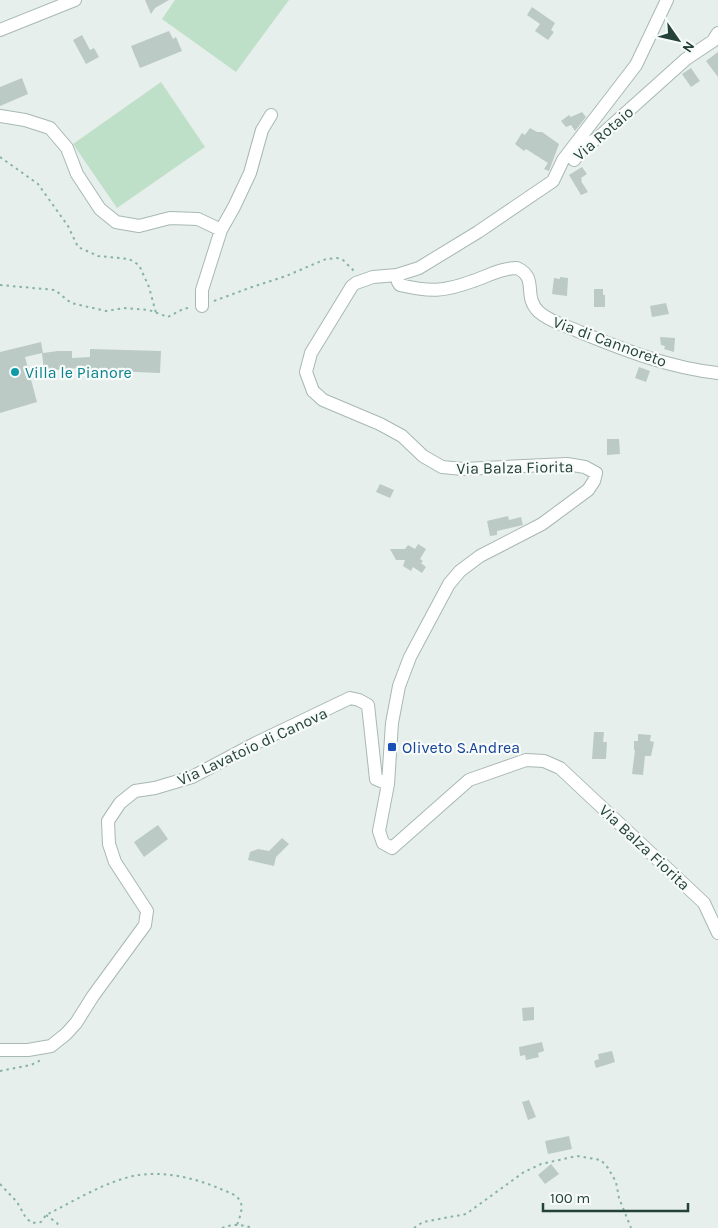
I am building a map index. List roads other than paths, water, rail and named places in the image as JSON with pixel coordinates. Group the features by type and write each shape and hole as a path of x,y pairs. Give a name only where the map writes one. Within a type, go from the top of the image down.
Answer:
{"street":[{"path":"0,30 75,0"},
{"name":"Via Rotaio","path":"667,0 636,65 563,160 572,162 584,147 686,59 713,41 718,32"},
{"path":"202,306 202,290 221,230 250,173 262,130 270,115"},
{"path":"0,116 25,120 50,128 67,148 77,174 100,209 116,222 139,226 170,218 198,218 221,230"},
{"path":"397,275 419,268 433,260 524,202 553,181 563,160"},
{"name":"Via di Cannoreto","path":"397,275 400,285 429,291 440,291 490,274 517,268 527,274 529,278 533,306 547,318 633,353 694,370 718,374"},
{"name":"Via Balza Fiorita","path":"397,275 362,281 352,286 311,353 306,372 313,391 323,400 380,424 402,436 424,456 442,467 463,469 567,464 585,467 596,472 594,481 588,490 542,524 480,556 460,571 449,584 410,657 399,686 392,723 388,784 379,832 383,843 392,848 469,780 526,760 544,761 560,768 704,903 718,933"},
{"name":"Via Lavatoio di Canova","path":"0,1050 28,1050 51,1046 66,1034 76,1023 93,996 145,925 147,911 115,862 109,844 108,821 120,804 136,791 192,778 256,743 350,698 359,700 368,706 376,779 388,784"}],"place":[{"name":"Villa le Pianore","path":"15,372"},
{"name":"Oliveto S.Andrea","path":"392,747"}]}
